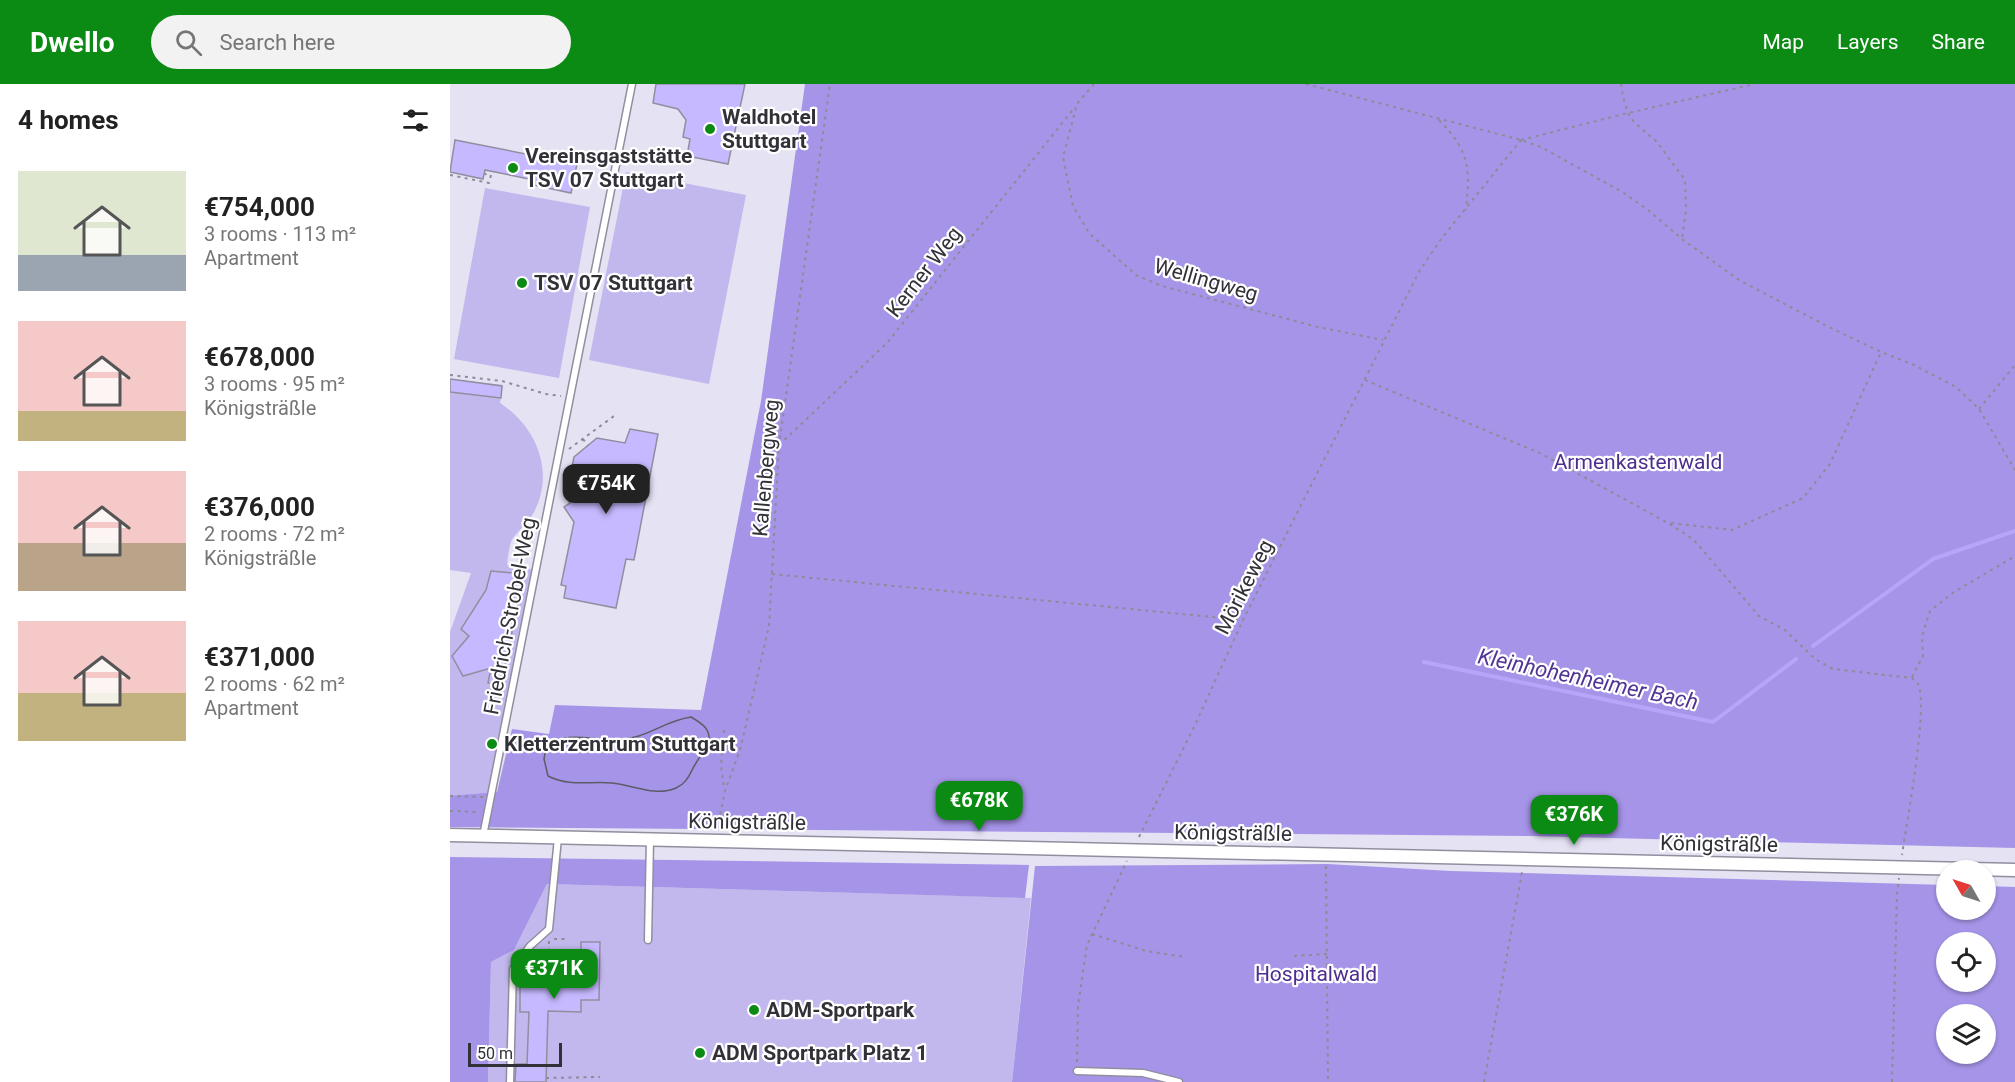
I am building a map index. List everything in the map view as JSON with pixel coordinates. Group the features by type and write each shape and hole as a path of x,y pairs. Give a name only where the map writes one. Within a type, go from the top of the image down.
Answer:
{"street":[{"name":"Königsträßle","path":"450,835 2015,870"}],"lane":[{"name":"Friedrich-Strobel-Weg","path":"483,836 632,84"},
{"path":"510,1082 513,969 531,946 549,929 558,838"},
{"path":"648,940 650,840"},
{"path":"1077,1071 1143,1073 1179,1082"}],"path":[{"name":"Kallenbergweg","path":"714,841 725,791 740,750 769,626 779,445 830,84"},
{"name":"Wellingweg","path":"1094,84 1077,104 1063,157 1073,206 1089,233 1136,275 1162,286 1318,327 1383,340"},
{"path":"1306,84 1541,147 1624,193 1739,280 1956,387 1979,409 2015,470"},
{"path":"1622,84 1623,97 1634,122 1657,142 1684,180 1686,210 1682,239"},
{"path":"1521,140 1628,112 1755,84"},
{"name":"Kerner Weg","path":"779,445 887,343 1077,104"},
{"path":"1437,118 1452,133 1466,159 1469,176 1466,210"},
{"name":"Mörikeweg","path":"1077,1071 1078,1006 1087,945 1092,934 1195,725 1243,620 1420,270 1441,239 1521,140"},
{"path":"450,175 489,183 491,175 485,174"},
{"path":"1668,523 1732,530 1803,498 1830,464 1881,352"},
{"path":"1979,409 2015,365"},
{"path":"450,375 502,381 546,394 570,397"},
{"path":"1365,380 1542,454 1668,523 1693,539 1759,616 1785,630 1815,659 1833,669 1912,678 1918,684 1920,702 1919,742 1900,868"},
{"path":"558,459 614,416"},
{"path":"583,439 588,446"},
{"path":"1912,678 1923,656 1922,636 1930,611 1954,592 2015,556"},
{"path":"772,574 1243,620"},
{"path":"724,730 721,765 725,791"},
{"path":"450,796 492,797"},
{"path":"450,811 488,814"},
{"path":"1326,855 1328,1082"},
{"path":"1484,1082 1524,860"},
{"path":"1892,1082 1897,893"},
{"path":"1092,934 1146,951 1185,957"},
{"path":"513,977 548,978 549,939 569,939"},
{"path":"1294,956 1327,954"},
{"path":"546,1078 600,1077"}],"shaded area":[{"path":"626,172 746,195 709,384 589,360"},
{"name":"TSV 07 Stuttgart","path":"485,188 590,207 559,378 454,359"},
{"path":"450,379 503,385 500,403 513,413 533,437 542,466 543,481 540,497 532,516 513,538 508,555 507,565 536,570 492,797 450,796 450,632 471,573 450,570"},
{"name":"ADM-Sportpark","path":"547,884 1031,898 1012,1082 488,1082 491,962 514,950"}],"green space":[{"name":"Armenkastenwald","path":"805,84 2015,84 2015,848 1530,836 450,827 450,796 497,792 512,729 549,734 555,705 701,710 761,401"},
{"path":"450,857 1029,865 1025,898 547,884 514,950 491,962 488,1082 450,1082"},
{"name":"Hospitalwald","path":"1327,864 1451,871 1936,885 1936,920 1996,920 1996,886 2015,887 2015,1082 1012,1082 1035,866"}],"building":[{"name":"Waldhotel Stuttgart","path":"656,84 745,84 728,164 687,156 690,139 683,137 686,120 678,109 653,103"},
{"name":"Vereinsgaststätte TSV 07 Stuttgart","path":"455,140 577,164 571,193 533,185 534,180 485,170 483,179 450,172"},
{"path":"450,379 502,386 501,398 450,392"},
{"path":"630,429 658,434 634,560 626,559 616,608 564,598 566,586 561,585 574,522 564,507 570,503 566,497 574,457 597,438 625,443","holes":["604,470 617,473 623,481 619,499 593,494 596,476"]},
{"path":"491,571 524,574 501,685 488,683 491,668 463,676 452,656 469,636 461,629 486,590"},
{"path":"581,942 600,942 599,1000 581,1000 581,1012 548,1011 546,1082 515,1082 516,1064 527,1064 529,1012 520,1012 520,980 523,980 524,963 533,962 533,955 537,952 542,952 546,957 581,957"}],"waterway":[{"name":"Kleinhohenheimer Bach","path":"1813,646 1933,559 2015,531"},
{"name":"Kleinhohenheimer Bach","path":"1424,662 1713,722 1796,659"}],"tram line":[{"path":"691,717 705,728 709,734 709,744 686,780 676,788 652,791 612,783 564,781 548,776 544,759 546,748 553,742 570,737 627,739 691,717"}],"place":[{"name":"Waldhotel Stuttgart","path":"710,129"},
{"name":"Vereinsgaststätte TSV 07 Stuttgart","path":"513,168"},
{"name":"TSV 07 Stuttgart","path":"522,283"},
{"name":"Kletterzentrum Stuttgart","path":"492,744"},
{"name":"ADM-Sportpark","path":"754,1010"},
{"name":"ADM Sportpark Platz 1","path":"700,1053"}]}
